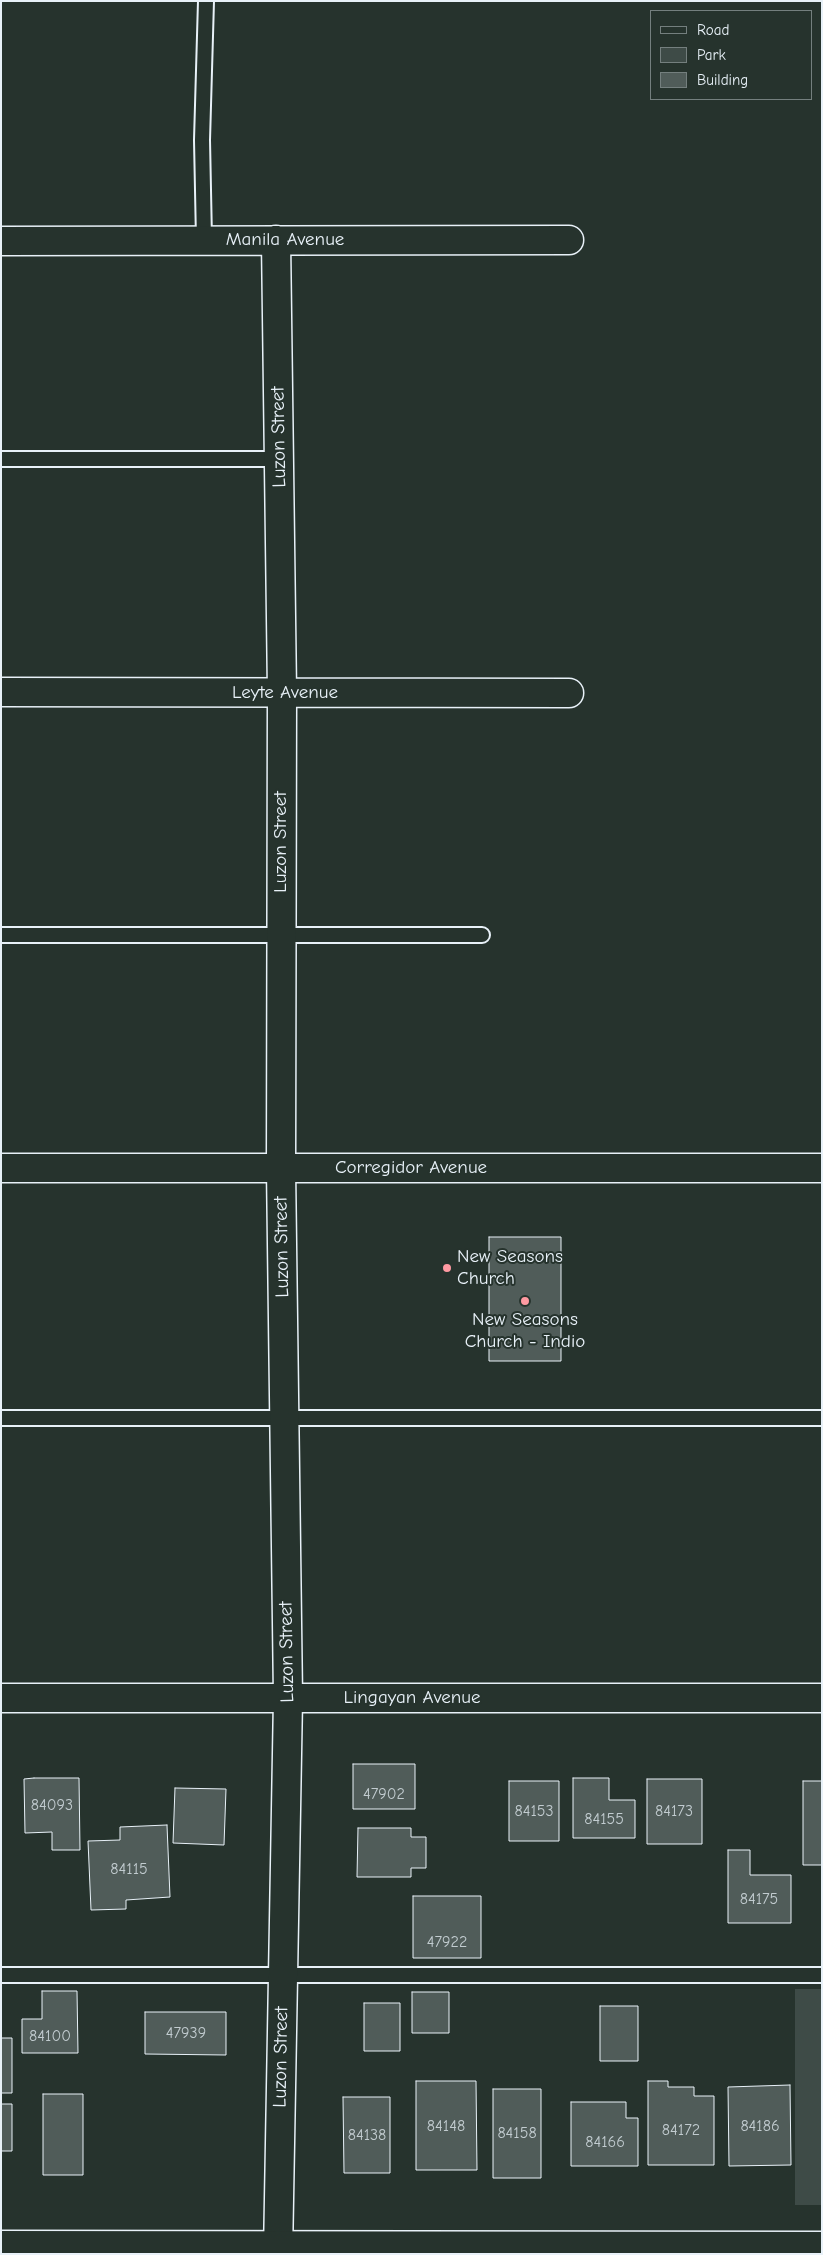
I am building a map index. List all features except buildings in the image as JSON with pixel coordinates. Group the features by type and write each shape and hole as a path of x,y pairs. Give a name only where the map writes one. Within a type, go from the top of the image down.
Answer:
{"street":[{"name":"Luzon Street","path":"276,240 282,693 281,1168 288,1698 278,2250"},
{"name":"Manila Avenue","path":"1,241 569,240"},
{"name":"Leyte Avenue","path":"1,692 569,693"},
{"name":"Corregidor Avenue","path":"1,1168 822,1168"},
{"name":"Lingayan Avenue","path":"1,1698 822,1698"},
{"path":"1,2245 278,2250 822,2246"}],"lane":[{"path":"204,240 202,140 206,1"},
{"path":"1,459 279,459"},
{"path":"1,935 482,935"},
{"path":"1,1418 822,1418"},
{"path":"1,1975 822,1975"}],"green space":[{"path":"795,1989 822,1989 822,2205 795,2205"}],"place":[{"name":"New Seasons Church","path":"447,1268"},
{"name":"New Seasons Church - Indio","path":"525,1301"}]}
